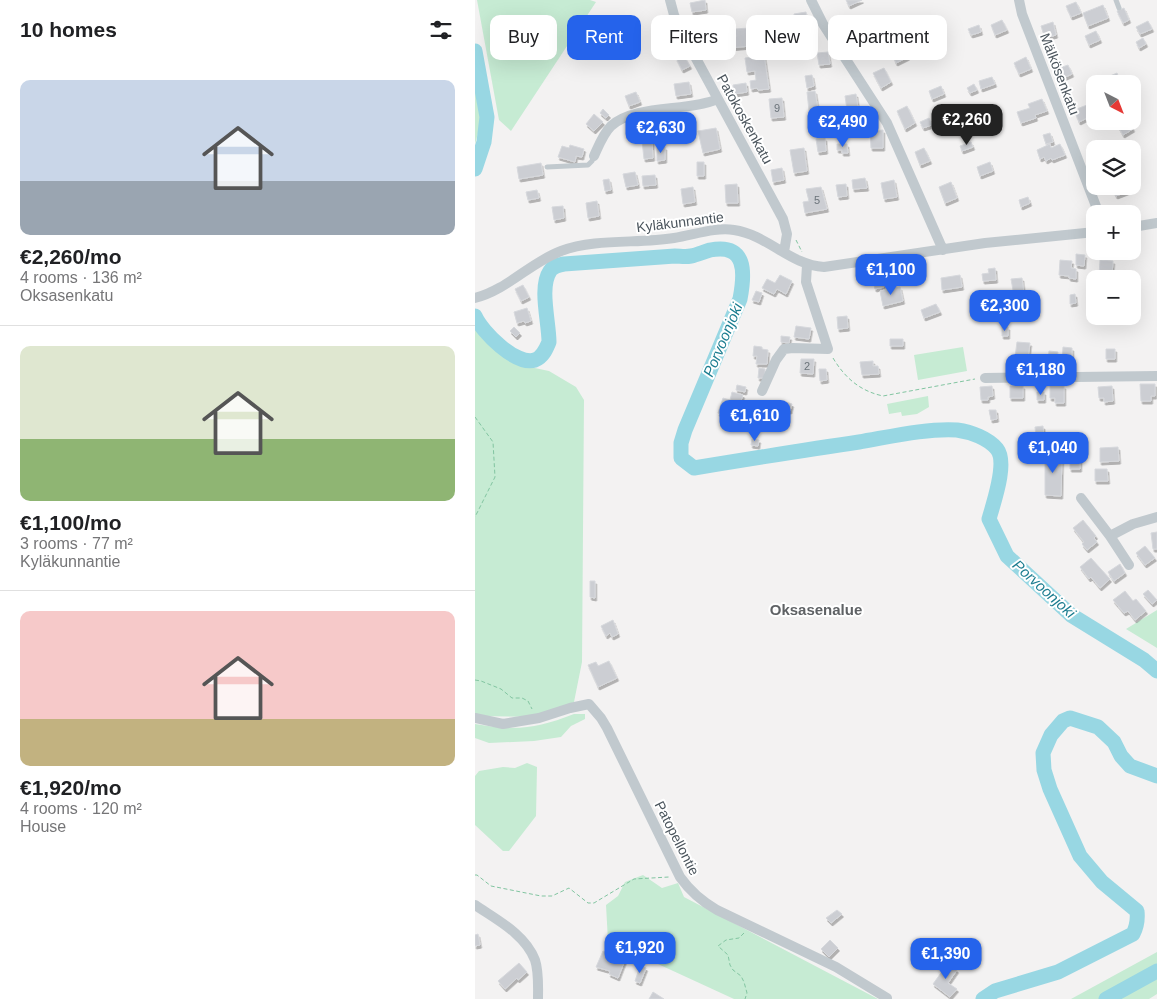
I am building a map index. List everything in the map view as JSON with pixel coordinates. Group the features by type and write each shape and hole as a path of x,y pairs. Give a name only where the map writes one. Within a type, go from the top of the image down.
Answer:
{"street":[{"name":"Patokoskenkatu","path":"670,0 679,28 783,219 787,234 783,252"},
{"path":"811,0 823,24 887,123 943,250"},
{"name":"Mälkösenkatu","path":"1019,0 1022,14 1096,205"},
{"path":"594,156 604,135 611,126 620,120 643,112 708,104 718,99"},
{"path":"1141,226 1157,223"},
{"name":"Kyläkunnantie","path":"478,297 561,251 581,246 673,238 721,229 733,229 757,236 807,265 824,267 985,243 1086,233"},
{"path":"762,391 776,360 784,350 793,348 828,349 806,282 807,265"},
{"path":"985,378 1157,376"},
{"path":"1081,498 1129,565"},
{"path":"1110,536 1133,524 1157,518"},
{"name":"Patopellontie","path":"475,718 503,724 539,718 589,704 607,728 680,877 689,890 700,900 717,910 836,967 887,998"},
{"path":"475,905 515,933 531,952 537,969 538,999"}],"lane":[{"path":"1116,0 1119,8"},
{"path":"547,167 588,164 592,162 594,156"}],"path":[{"path":"828,349 845,376 869,393 883,396 985,378"},
{"path":"475,417 493,442 495,477 475,518"},
{"path":"475,680 481,680 501,689 513,698 522,698 528,701 530,707 539,715 539,718"},
{"path":"475,876 477,875 491,886 541,896 552,896 569,888 588,903 594,903 634,879 680,877"},
{"path":"745,999 747,993 741,976 733,970 727,955 718,946 726,940 739,938 743,935 747,925"}],"green space":[{"path":"477,0 590,0 596,2 587,15 567,15 567,46 511,131 499,120"},
{"path":"475,84 482,119 475,144"},
{"path":"475,327 489,345 530,367 549,371 576,387 584,400 582,662 574,702 541,717 475,716"},
{"path":"963,347 967,371 918,380 914,355"},
{"path":"928,396 929,407 917,414 902,416 901,412 889,414 887,404"},
{"path":"1157,610 1157,648 1126,629"},
{"path":"574,714 585,714 585,719 571,726 561,737 534,741 489,743 475,738 475,724 502,728 537,726"},
{"path":"527,763 537,767 536,816 509,851 503,851 475,825 475,776 479,771 503,767 515,768"},
{"path":"643,875 662,888 678,883 684,897 878,999 734,999 608,941 606,905 618,896 625,882"},
{"path":"1157,952 1157,994 1149,999 1071,999"}],"building":[{"path":"705,0 706,10 692,12 690,3"},
{"path":"846,0 862,0 849,6"},
{"path":"1076,2 1081,13 1071,17 1066,6"},
{"path":"1103,5 1108,18 1088,26 1083,13"},
{"path":"1124,8 1129,20 1123,23 1117,11"},
{"path":"806,12 806,15 794,15"},
{"path":"1002,20 1007,30 995,35 991,25"},
{"path":"1148,21 1152,29 1140,34 1136,27"},
{"path":"1053,22 1056,35 1045,38 1041,26"},
{"path":"979,25 981,32 971,35 968,29"},
{"path":"746,28 746,46 736,47 736,29"},
{"path":"1096,31 1100,40 1089,45 1085,36"},
{"path":"1143,38 1146,44 1139,48 1136,42"},
{"path":"828,52 830,64 819,65 818,53"},
{"path":"1026,57 1031,69 1019,74 1014,63"},
{"path":"745,58 746,60 765,60 769,89 751,89 750,81 756,80 755,71 747,72"},
{"path":"677,60 686,60 690,66 682,70"},
{"path":"1068,65 1072,74 1061,79 1057,69"},
{"path":"884,68 891,82 881,88 873,73"},
{"path":"812,75 814,86 807,88 805,76"},
{"path":"992,77 995,84 981,89 979,81"},
{"path":"689,82 691,94 676,96 674,84"},
{"path":"746,83 747,92 734,94 733,85"},
{"path":"974,84 977,90 970,93 967,88"},
{"path":"941,86 944,94 932,99 929,91"},
{"path":"815,91 818,110 809,111 807,92"},
{"path":"636,92 640,102 629,106 625,96"},
{"path":"856,94 858,108 847,110 845,96"},
{"path":"782,98 784,117 771,118 769,99"},
{"path":"1042,99 1047,111 1035,115 1036,118 1021,123 1017,112 1030,108 1028,104"},
{"path":"1086,105 1086,118 1079,122 1074,110"},
{"path":"907,106 915,123 905,129 897,111"},
{"path":"603,109 609,115 606,118 600,113"},
{"path":"594,114 603,122 594,131 586,124"},
{"path":"929,118 932,125 923,128 920,122"},
{"path":"669,123 679,123 680,135 670,135"},
{"path":"716,128 720,149 703,153 698,131"},
{"path":"883,130 883,148 871,148 870,131"},
{"path":"1120,130 1131,130 1123,135"},
{"path":"1050,133 1053,142 1046,144 1043,135"},
{"path":"825,138 826,151 818,152 816,139"},
{"path":"642,141 652,141 653,158 644,159"},
{"path":"971,142 973,147 962,151 960,146"},
{"path":"837,144 847,144 848,153 842,153 842,150 837,150"},
{"path":"1050,144 1051,148 1060,144 1065,155 1046,161 1044,157 1040,159 1037,150"},
{"path":"570,145 584,149 582,157 576,156 575,162 558,157 562,146 569,148"},
{"path":"657,147 665,147 665,160 657,161"},
{"path":"804,148 807,171 794,173 790,150"},
{"path":"924,148 930,161 920,165 915,152"},
{"path":"697,162 704,162 704,176 697,176"},
{"path":"990,162 993,171 980,176 977,167"},
{"path":"541,163 543,175 519,179 517,167"},
{"path":"782,168 784,180 773,182 771,170"},
{"path":"635,172 638,185 626,187 623,174"},
{"path":"655,175 656,185 643,186 642,176"},
{"path":"865,178 867,188 853,189 852,180"},
{"path":"609,179 611,190 605,191 603,180"},
{"path":"894,180 897,197 884,199 881,183"},
{"path":"951,182 957,198 945,203 939,187"},
{"path":"737,184 738,203 726,203 725,185"},
{"path":"846,184 847,196 838,197 836,185"},
{"path":"693,187 695,202 683,204 681,189"},
{"path":"821,187 827,209 805,213 803,202 809,201 806,189"},
{"path":"537,190 539,198 528,200 526,192"},
{"path":"1028,197 1030,203 1021,207 1019,200"},
{"path":"597,201 599,216 588,218 586,203"},
{"path":"563,206 564,218 554,220 552,207"},
{"path":"1076,254 1085,255 1084,266 1076,265"},
{"path":"1060,260 1072,261 1071,268 1076,269 1076,279 1059,275"},
{"path":"1100,260 1113,261 1112,270 1099,270"},
{"path":"995,268 996,280 983,281 982,274 989,273 988,269"},
{"path":"780,275 792,281 786,294 777,289 774,294 762,288 767,279 775,283"},
{"path":"882,275 884,287 875,289 872,277"},
{"path":"960,275 962,287 942,290 941,278"},
{"path":"1022,278 1024,294 1014,296 1011,279"},
{"path":"523,285 529,297 521,301 515,289"},
{"path":"900,287 903,301 883,306 880,291"},
{"path":"756,291 762,293 759,302 752,300"},
{"path":"1075,294 1076,303 1070,304 1070,295"},
{"path":"936,304 940,312 924,318 921,310"},
{"path":"527,308 531,321 517,323 514,312"},
{"path":"1005,309 1007,316 999,319 997,312"},
{"path":"847,316 848,328 838,329 837,317"},
{"path":"796,326 811,328 809,339 794,337"},
{"path":"514,327 520,333 516,337 510,331"},
{"path":"1002,327 1008,327 1008,336 1002,336"},
{"path":"781,336 790,337 789,343 781,342"},
{"path":"890,339 903,339 903,346 890,346"},
{"path":"1017,342 1030,343 1028,358 1015,357"},
{"path":"754,346 768,350 767,364 756,364 757,356 753,356"},
{"path":"1063,347 1072,348 1072,360 1062,360"},
{"path":"1106,349 1115,349 1115,359 1106,359"},
{"path":"1049,351 1058,352 1057,360 1048,360"},
{"path":"801,359 814,359 813,374 800,373"},
{"path":"873,361 873,366 878,366 879,374 862,375 860,362"},
{"path":"759,368 765,369 765,378 758,378"},
{"path":"819,369 826,369 827,380 820,381"},
{"path":"1140,384 1155,384 1155,396 1151,396 1151,401 1141,401"},
{"path":"737,385 746,387 745,392 736,390"},
{"path":"992,386 993,396 988,397 988,400 981,400 980,387"},
{"path":"1010,386 1023,386 1023,398 1010,398"},
{"path":"1050,386 1064,386 1064,403 1055,403 1055,398 1050,398"},
{"path":"1112,386 1113,401 1104,402 1104,398 1099,398 1098,387"},
{"path":"732,392 743,395 735,418 718,413 723,398 730,400"},
{"path":"1037,392 1044,392 1044,400 1037,400"},
{"path":"786,402 792,404 790,411 784,410"},
{"path":"764,407 778,409 778,424 770,423 771,418 763,418"},
{"path":"989,410 996,410 997,419 991,420"},
{"path":"1043,426 1044,437 1036,438 1035,427"},
{"path":"752,439 759,440 758,446 751,445"},
{"path":"1118,447 1119,461 1100,462 1100,448"},
{"path":"1045,453 1062,454 1061,496 1045,495"},
{"path":"1070,455 1080,455 1080,469 1070,469"},
{"path":"1095,469 1107,469 1108,481 1095,481"},
{"path":"1083,520 1096,536 1094,538 1097,542 1087,550 1082,544 1084,542 1073,528"},
{"path":"1157,532 1157,549 1153,549 1151,533"},
{"path":"1145,546 1155,558 1145,565 1136,553"},
{"path":"1091,558 1110,579 1100,588 1091,577 1089,579 1080,567"},
{"path":"1120,564 1125,573 1114,581 1108,572"},
{"path":"590,581 595,581 595,598 590,597"},
{"path":"1148,590 1157,600 1152,604 1143,594"},
{"path":"1125,591 1133,601 1136,599 1146,611 1135,620 1128,611 1124,613 1113,600"},
{"path":"613,620 618,634 612,637 610,633 606,636 601,626"},
{"path":"609,661 617,678 598,687 588,665 596,662 598,666"},
{"path":"837,910 842,914 831,923 826,918"},
{"path":"478,934 480,945 475,946 475,935"},
{"path":"830,940 838,948 829,957 821,949"},
{"path":"603,951 625,960 618,978 609,974 610,971 596,967"},
{"path":"519,963 527,972 505,989 498,981"},
{"path":"948,963 957,970 948,983 957,989 950,997 933,984"},
{"path":"640,966 646,968 640,983 635,981"},
{"path":"653,992 664,999 649,999"}],"waterway":[{"name":"Porvoonjoki","path":"475,51 487,117 484,142 475,169"},
{"name":"Porvoonjoki","path":"475,316 492,339 510,353 519,358 535,360 542,355 549,342 545,286 550,271 554,267 564,264 689,256 710,250 722,249 731,251 741,262 743,279 740,299 685,430 681,443 681,458 694,468 921,432 957,430 979,436 993,445 1000,455 999,484 989,519 1007,556 1071,615 1144,660 1157,671"},
{"name":"Porvoonjoki","path":"983,999 995,991 1058,972 1133,934 1136,926 1137,911 1102,882 1080,856 1050,789 1044,770 1043,753 1051,735 1063,721 1070,718 1098,727 1114,742 1121,756 1130,766 1157,776"},
{"name":"Porvoonjoki","path":"1106,999 1157,971"}],"district":[{"name":"Oksasenalue","path":"816,610"}]}
